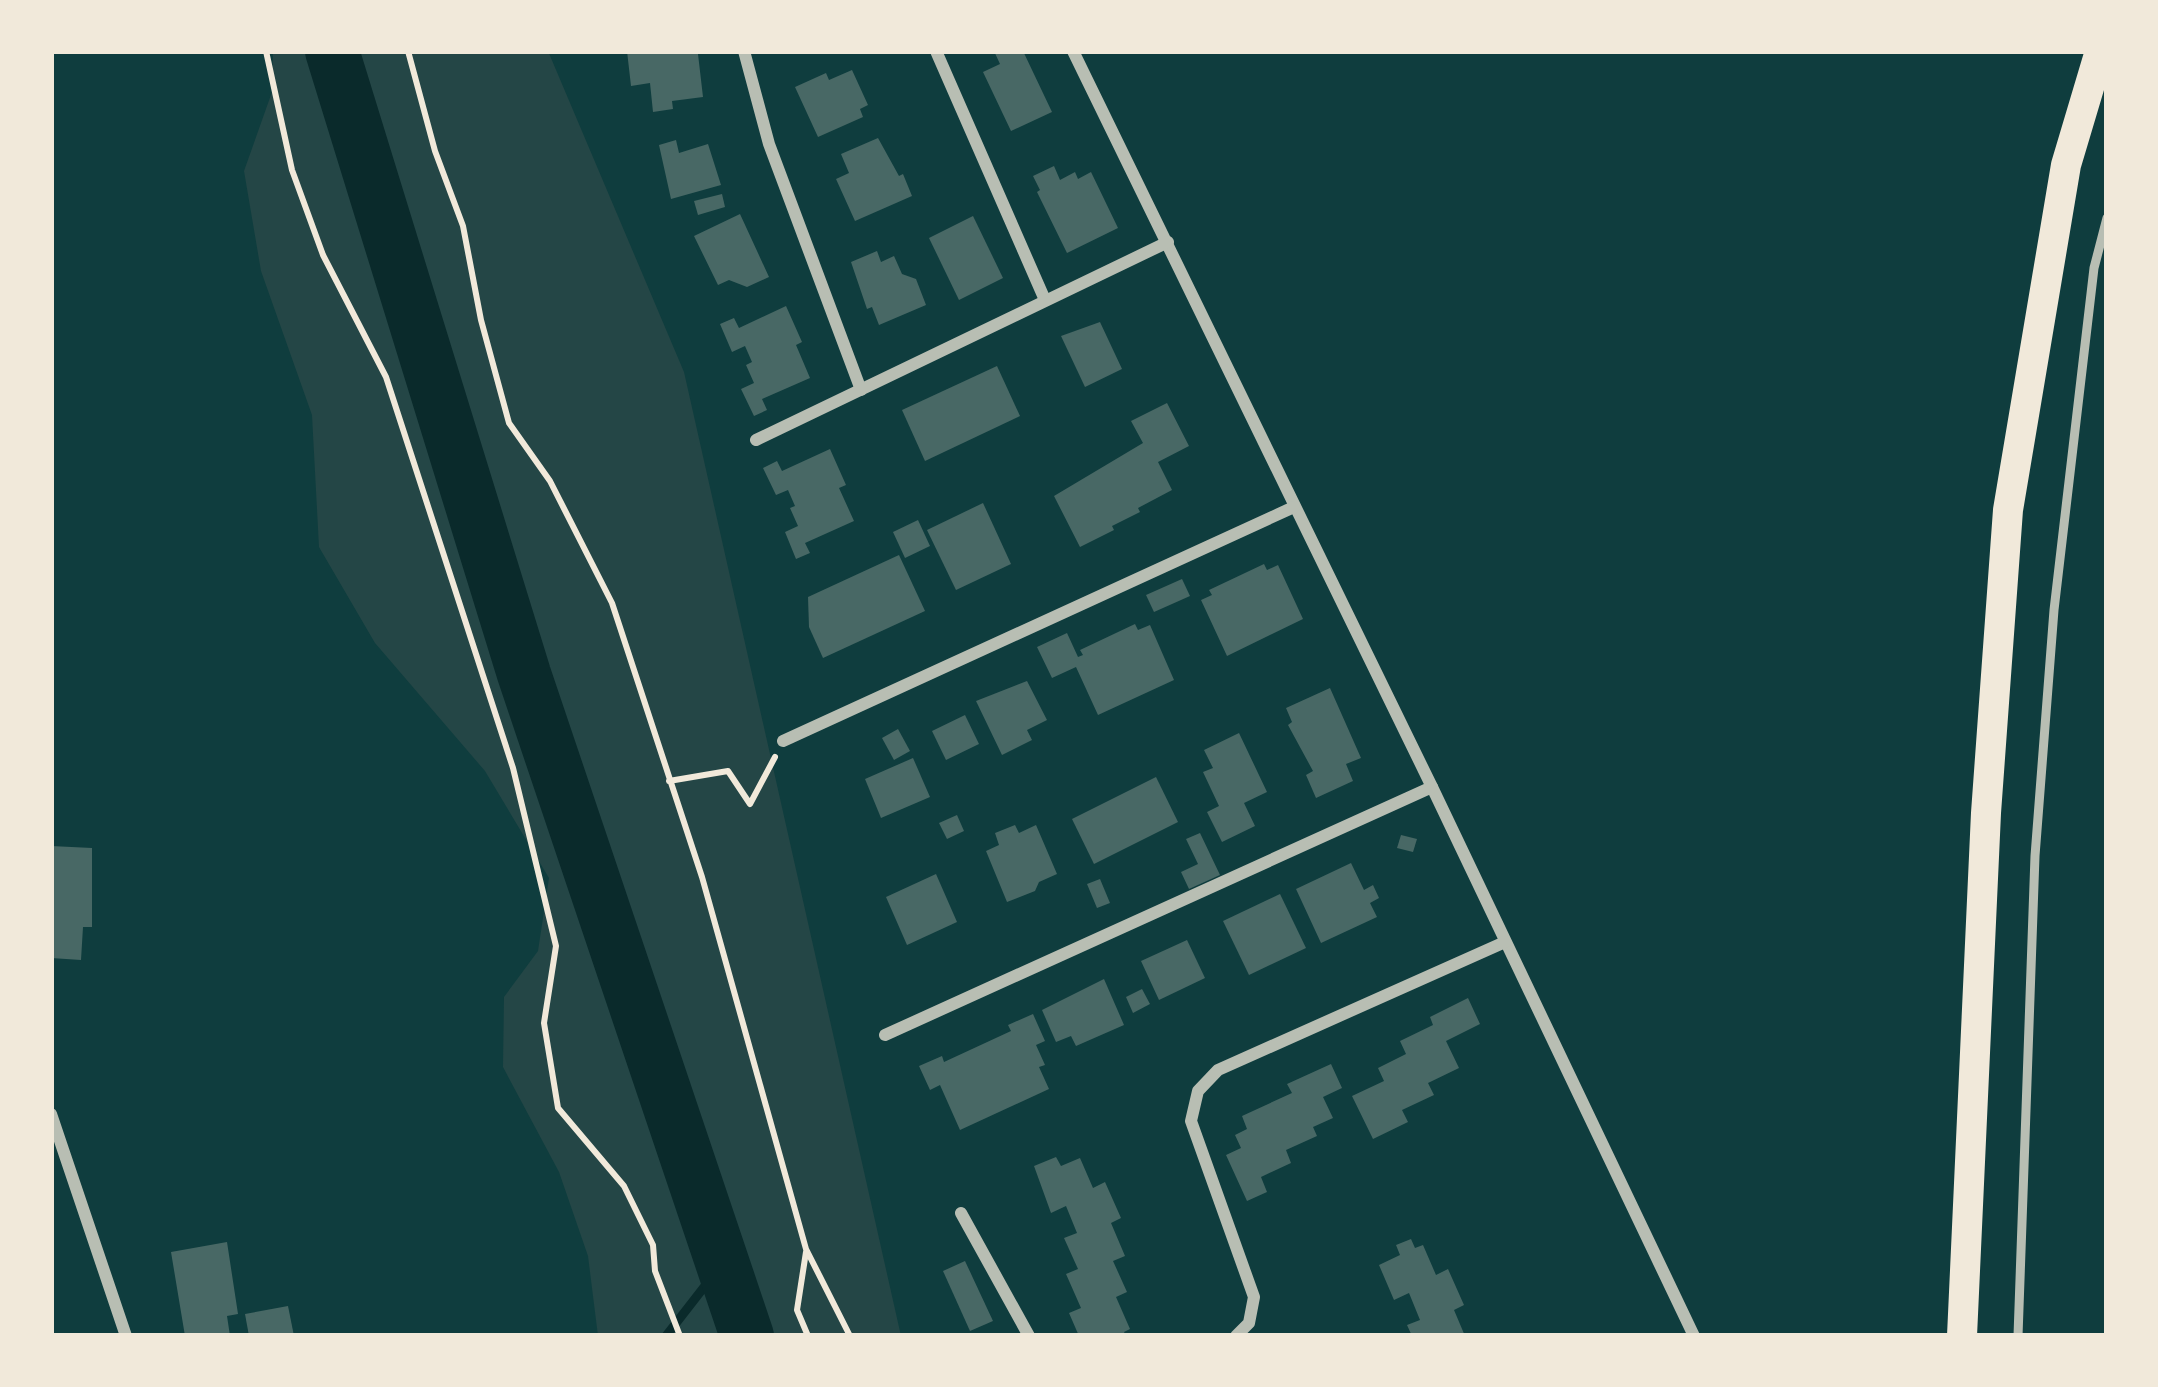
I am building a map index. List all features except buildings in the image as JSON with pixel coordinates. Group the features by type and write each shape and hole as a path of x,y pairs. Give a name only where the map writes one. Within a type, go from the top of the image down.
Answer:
{"highway":[{"path":"1962,1336 1986,812 2008,510 2066,165 2099,51"}],"street":[{"path":"744,51 769,144 862,390"},
{"path":"936,51 1045,300"},
{"path":"1073,51 1694,1336"},
{"path":"756,440 1168,242"},
{"path":"783,741 1294,507"},
{"path":"885,1035 1432,787"},
{"path":"1236,1336 1249,1323 1254,1297 1191,1121 1198,1091 1218,1070 1505,942"},
{"path":"51,1114 126,1336"},
{"path":"961,1213 1029,1336"}],"lane":[{"path":"2018,1336 2022,1144 2045,722 2094,268 2107,218"}],"path":[{"path":"266,51 292,170 323,255 386,377 513,768 556,946 544,1022 558,1108 624,1186 652,1245 663,1298 679,1334"},
{"path":"408,51 435,151 463,226 481,320 509,423 550,481 612,603 702,877 806,1249 850,1336"},
{"path":"669,781 728,771 750,804 783,741"},
{"path":"806,1249 797,1310 808,1336"}],"shaded area":[{"path":"273,51 548,51 684,372 901,1336 598,1336 588,1256 559,1172 503,1067 504,997 538,951 549,878 485,771 375,643 319,547 312,415 261,271 244,171 272,92"}],"waterway":[{"path":"332,51 524,674 747,1336"},
{"path":"666,1336 722,1264"}]}
